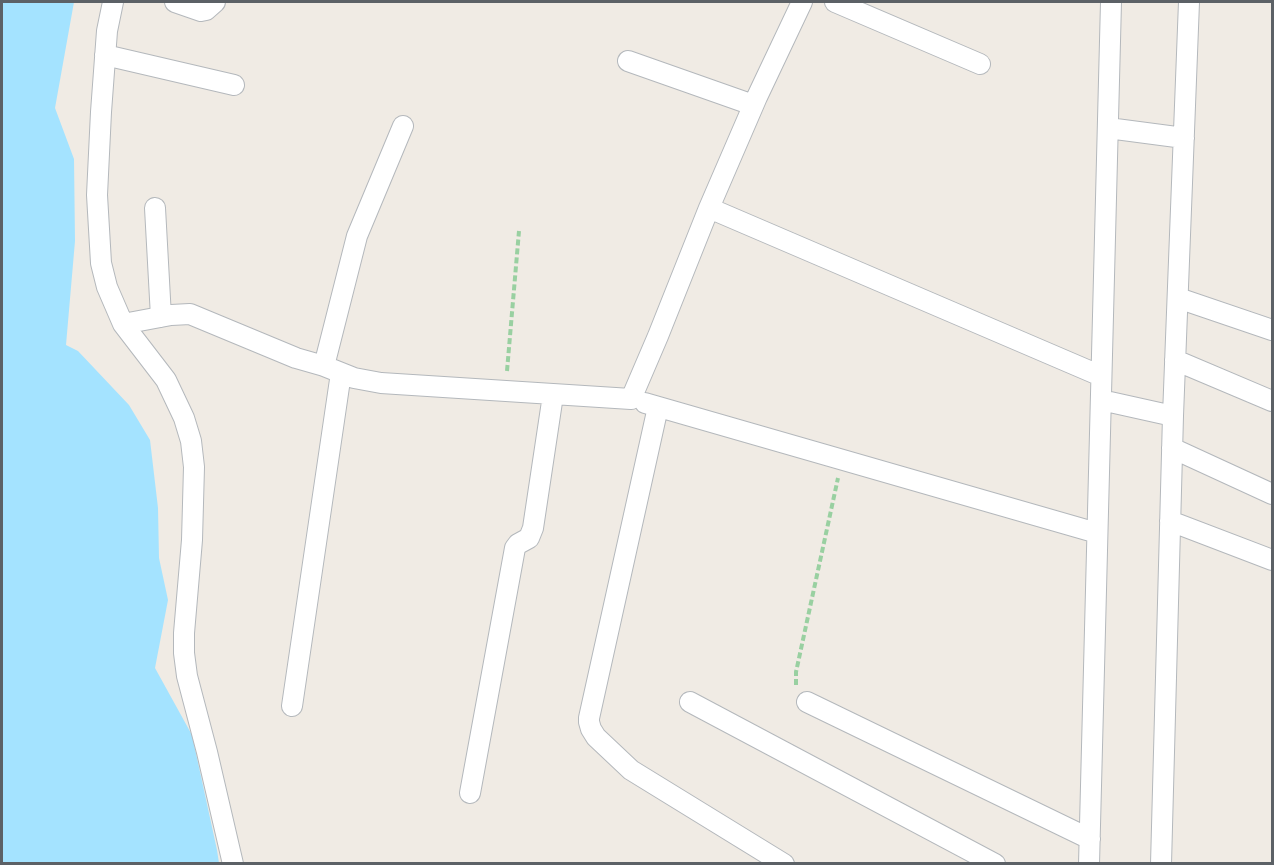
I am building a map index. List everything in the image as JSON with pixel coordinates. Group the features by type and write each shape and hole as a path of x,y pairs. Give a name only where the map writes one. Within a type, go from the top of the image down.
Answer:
{"street":[{"path":"113,2 105,55 97,195 101,263 107,287 123,324 166,380 184,418 191,441 194,467 192,540 184,653 187,676 210,762 233,864"},
{"path":"175,2 201,11 206,10 215,2"},
{"path":"631,399 753,105 802,2"},
{"path":"835,2 980,64"},
{"path":"1089,864 1111,2"},
{"path":"1161,864 1178,298 1176,137 1189,2"},
{"path":"105,55 234,85"},
{"path":"628,61 753,105"},
{"path":"292,706 333,370 357,236 403,126"},
{"path":"1107,128 1176,137"},
{"path":"155,208 161,317"},
{"path":"709,208 1101,376"},
{"path":"1178,298 1272,330"},
{"path":"123,324 171,315 190,314 296,358 354,378 381,383 631,399 1097,533"},
{"path":"1175,360 1272,400"},
{"path":"471,793 515,548 529,538 533,528 553,395"},
{"path":"1101,400 1173,416"},
{"path":"658,407 589,718 591,729 596,737 631,770 784,864"},
{"path":"1172,448 1272,494"},
{"path":"1170,521 1272,560"},
{"path":"690,702 995,864"},
{"path":"807,702 1090,839"}],"path":[{"path":"505,392 519,231"},
{"path":"807,702 796,688 796,672 842,460"}],"water":[{"path":"2,2 74,2 55,108 74,159 75,241 66,345 78,351 129,405 150,440 158,508 159,558 168,600 155,668 192,735 219,863 2,863"}]}
